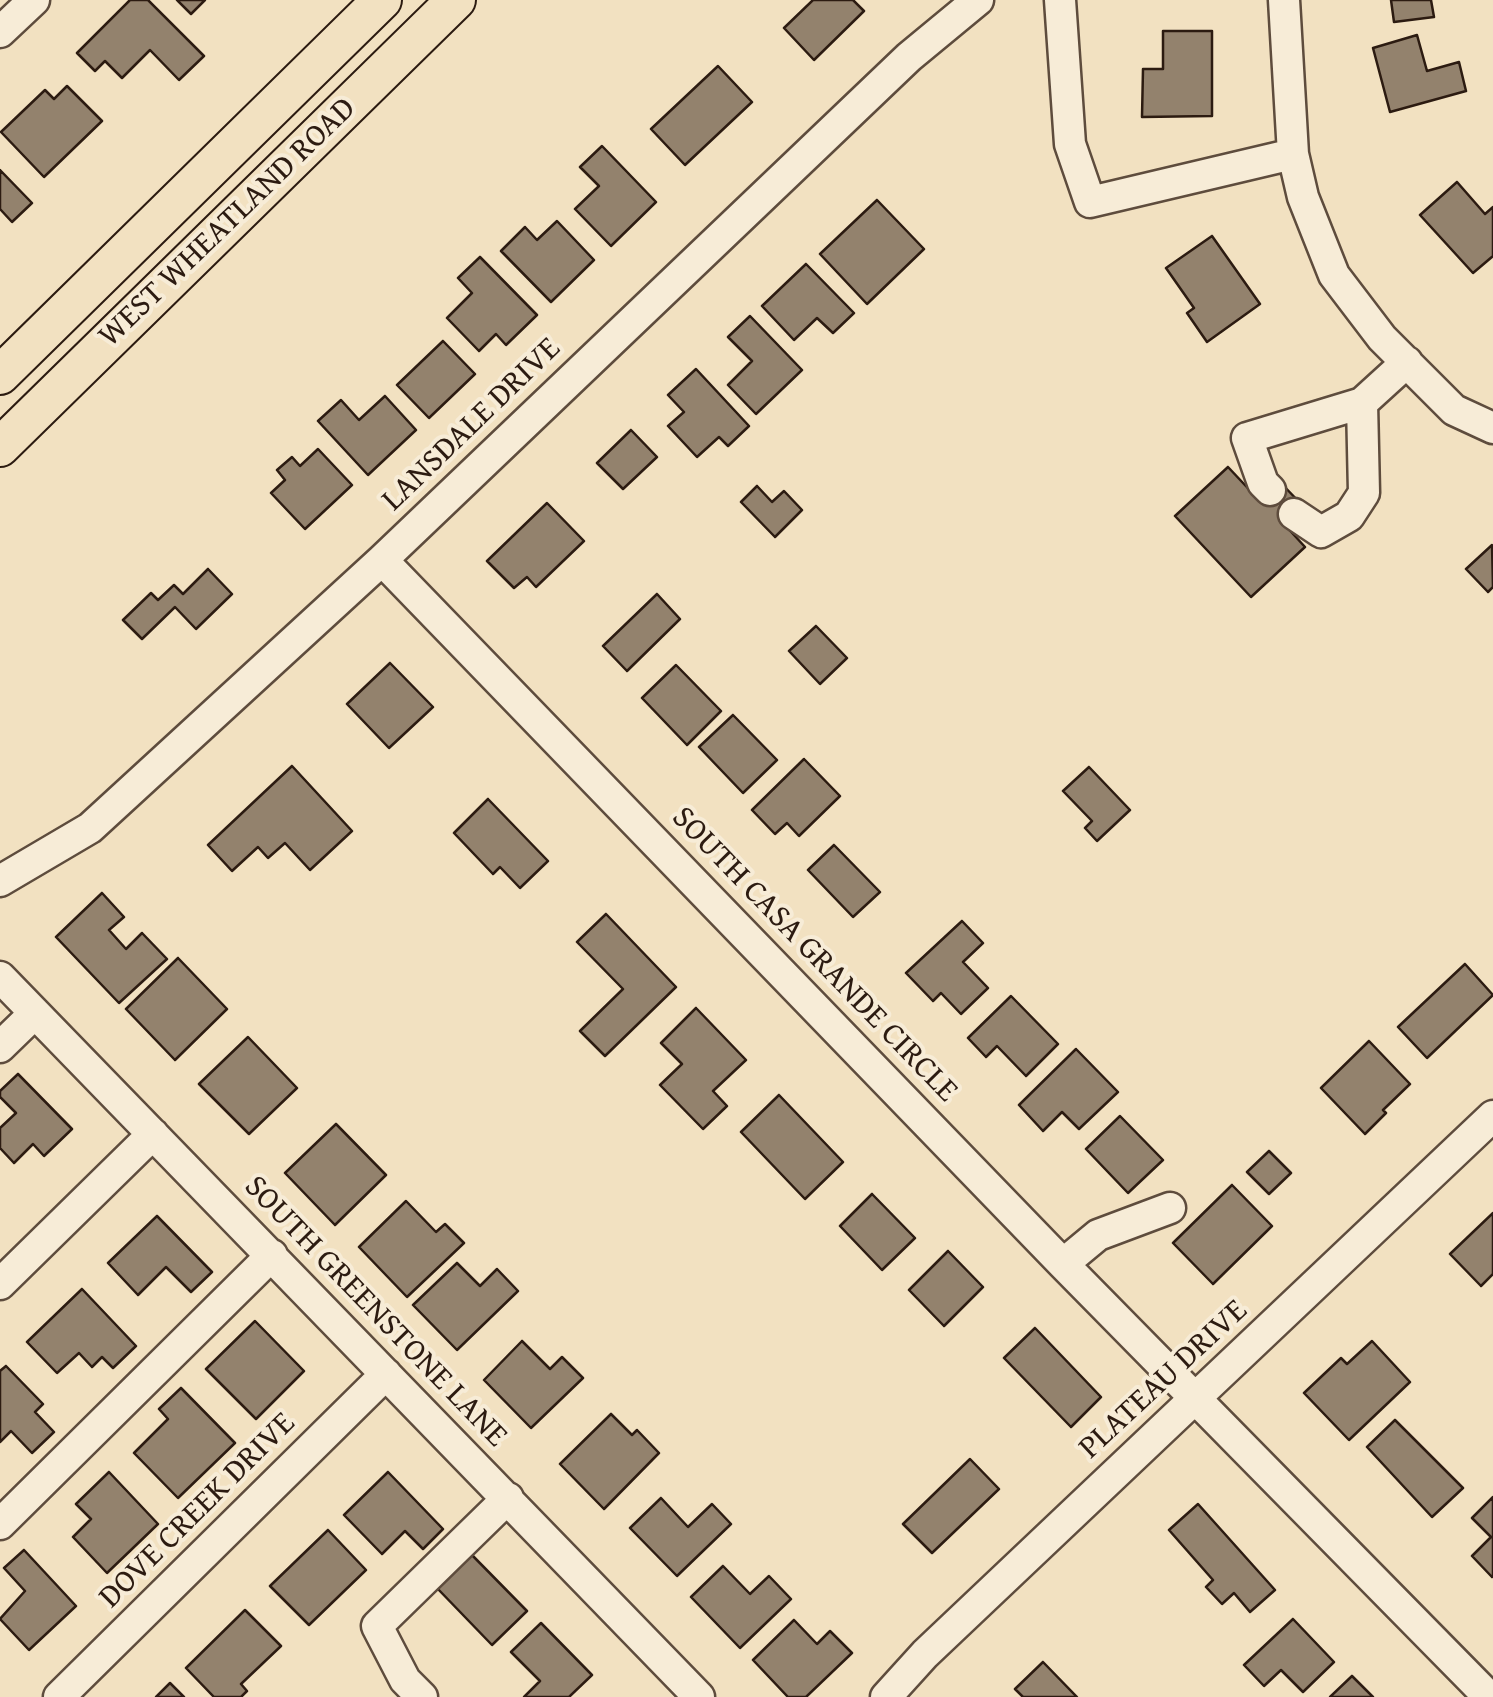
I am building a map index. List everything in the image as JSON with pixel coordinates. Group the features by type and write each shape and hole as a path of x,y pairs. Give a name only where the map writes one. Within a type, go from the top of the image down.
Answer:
{"main road":[{"name":"WEST WHEATLAND ROAD","path":"0,374 382,0"},
{"name":"WEST WHEATLAND ROAD","path":"0,447 456,0"}],"street":[{"path":"0,32 34,0"},
{"name":"LANSDALE DRIVE","path":"0,881 90,828 382,560 909,57 978,0"},
{"path":"1060,0 1070,144 1090,202 1293,154"},
{"path":"1284,0 1293,154 1304,197 1334,274 1382,338 1454,410 1493,428"},
{"path":"1270,490 1263,483 1246,438 1362,403 1407,362"},
{"path":"1294,514 1321,532 1349,516 1364,493 1362,403"},
{"name":"SOUTH CASA GRANDE CIRCLE","path":"382,560 1063,1264 1489,1697"},
{"name":"SOUTH GREENSTONE LANE","path":"0,977 698,1697"},
{"path":"0,1047 35,1013"},
{"name":"PLATEAU DRIVE","path":"886,1697 926,1654 1493,1116"},
{"path":"0,1284 153,1134"},
{"path":"1063,1264 1098,1235 1170,1208"},
{"path":"0,1524 272,1256"},
{"name":"DOVE CREEK DRIVE","path":"59,1697 386,1374"},
{"path":"422,1697 405,1680 378,1626 508,1498"}],"building":[{"path":"130,0 148,0 204,56 179,80 150,50 122,78 105,61 95,71 77,53"},
{"path":"177,0 205,0 191,14"},
{"path":"813,0 853,0 864,11 814,60 784,28"},
{"path":"1391,0 1431,0 1434,17 1394,22"},
{"path":"1163,31 1212,31 1212,116 1142,117 1143,69 1163,69"},
{"path":"1417,35 1427,71 1459,62 1466,91 1390,112 1373,48"},
{"path":"718,66 752,102 685,165 651,129"},
{"path":"67,86 102,121 44,177 1,132 45,90 54,99"},
{"path":"602,146 656,202 611,246 575,209 599,186 580,167"},
{"path":"0,170 32,203 12,222 0,209"},
{"path":"1457,182 1485,214 1493,207 1493,256 1473,273 1420,215"},
{"path":"877,200 924,249 867,304 820,254"},
{"path":"557,221 594,260 551,302 501,251 525,227 537,240"},
{"path":"1212,236 1260,304 1207,342 1187,313 1194,308 1166,268"},
{"path":"480,257 537,315 506,345 496,334 479,351 447,318 472,293 458,278"},
{"path":"806,264 854,313 833,333 817,318 794,340 762,306"},
{"path":"750,316 802,370 756,414 728,385 752,361 728,337"},
{"path":"443,341 475,374 429,418 397,385"},
{"path":"696,369 749,426 728,446 719,437 697,457 668,426 684,412 668,395"},
{"path":"385,396 416,430 368,475 318,421 341,400 359,420"},
{"path":"631,430 657,457 623,489 597,463"},
{"path":"318,449 352,485 305,529 271,493 285,480 277,470 292,457 300,466"},
{"path":"1228,467 1259,500 1279,481 1303,506 1284,524 1305,547 1251,597 1175,516"},
{"path":"757,486 772,502 784,491 802,510 775,537 741,502"},
{"path":"547,503 584,541 536,587 527,577 514,588 487,561"},
{"path":"1492,545 1493,587 1488,592 1466,569"},
{"path":"208,569 232,594 196,629 175,607 142,639 123,620 151,593 158,600 174,585 183,594"},
{"path":"657,594 680,619 627,671 603,646"},
{"path":"816,626 847,658 820,684 789,651"},
{"path":"390,663 433,707 389,748 347,704"},
{"path":"676,665 721,711 687,745 642,698"},
{"path":"733,715 777,760 743,793 699,747"},
{"path":"804,759 840,796 799,836 787,823 775,834 752,810"},
{"path":"292,766 352,831 310,870 285,843 268,858 258,847 232,871 208,845"},
{"path":"1089,767 1130,810 1097,841 1085,828 1092,821 1063,791"},
{"path":"488,799 548,861 520,888 500,867 493,874 454,833"},
{"path":"834,845 880,892 853,917 808,870"},
{"path":"102,893 124,917 109,930 126,949 142,933 167,959 119,1003 56,937"},
{"path":"606,914 676,987 605,1056 580,1031 623,989 577,942"},
{"path":"962,921 983,943 963,962 988,988 961,1014 941,993 933,1001 906,973"},
{"path":"178,958 227,1009 175,1060 126,1009"},
{"path":"1465,964 1493,995 1427,1058 1398,1027"},
{"path":"1011,996 1058,1044 1026,1076 997,1046 986,1057 968,1038"},
{"path":"696,1008 746,1060 713,1091 727,1106 703,1129 660,1085 682,1064 661,1043"},
{"path":"248,1037 297,1088 249,1134 199,1084"},
{"path":"1369,1041 1410,1084 1365,1134 1321,1088"},
{"path":"1076,1049 1118,1092 1079,1129 1062,1112 1043,1131 1019,1105"},
{"path":"18,1074 72,1129 44,1156 33,1144 14,1163 0,1148 0,1128 16,1113 0,1097 0,1091"},
{"path":"779,1095 843,1162 805,1199 741,1132"},
{"path":"1120,1116 1163,1160 1128,1193 1086,1149"},
{"path":"336,1124 386,1175 335,1225 285,1173"},
{"path":"1269,1151 1291,1173 1269,1194 1247,1172"},
{"path":"1232,1185 1272,1226 1213,1284 1173,1243"},
{"path":"872,1194 915,1238 882,1270 840,1226"},
{"path":"406,1201 436,1232 445,1224 464,1243 407,1297 359,1247"},
{"path":"1493,1213 1493,1274 1481,1286 1450,1254"},
{"path":"157,1216 212,1272 191,1292 166,1267 138,1295 108,1263"},
{"path":"948,1251 983,1287 944,1326 909,1290"},
{"path":"457,1263 480,1286 497,1269 518,1291 457,1350 413,1305"},
{"path":"82,1289 136,1346 113,1368 102,1357 92,1367 79,1353 57,1373 27,1342"},
{"path":"255,1321 304,1371 256,1419 206,1369"},
{"path":"1035,1328 1101,1397 1071,1427 1004,1358"},
{"path":"522,1341 550,1369 562,1357 583,1378 531,1428 484,1380"},
{"path":"1372,1341 1410,1382 1349,1440 1304,1393 1341,1358 1347,1364"},
{"path":"6,1366 43,1404 35,1412 54,1432 32,1453 11,1431 0,1442 0,1371"},
{"path":"181,1388 235,1443 178,1498 134,1453 168,1419 159,1409"},
{"path":"611,1414 632,1435 637,1430 659,1453 604,1509 560,1464"},
{"path":"1395,1420 1463,1488 1432,1517 1367,1447"},
{"path":"970,1459 999,1489 932,1553 903,1524"},
{"path":"109,1472 158,1524 107,1573 73,1537 91,1519 76,1504"},
{"path":"388,1472 443,1529 423,1549 405,1531 382,1554 344,1515"},
{"path":"1493,1497 1492,1577 1472,1556 1491,1537 1472,1518"},
{"path":"661,1498 688,1527 712,1504 731,1524 677,1576 630,1528"},
{"path":"1198,1504 1275,1590 1250,1612 1234,1593 1222,1604 1206,1587 1213,1580 1169,1530"},
{"path":"328,1530 366,1570 309,1625 270,1586"},
{"path":"24,1550 76,1606 29,1650 0,1619 25,1591 4,1568"},
{"path":"470,1553 527,1611 492,1645 436,1587"},
{"path":"723,1566 750,1594 769,1576 791,1599 740,1648 691,1597"},
{"path":"245,1610 281,1646 241,1684 247,1691 241,1697 214,1697 186,1668"},
{"path":"1293,1619 1334,1662 1303,1692 1281,1670 1264,1686 1244,1665"},
{"path":"794,1620 817,1644 830,1631 852,1653 806,1697 788,1697 753,1660"},
{"path":"541,1623 592,1675 569,1697 524,1697 540,1681 511,1652"},
{"path":"1043,1662 1077,1697 1023,1697 1015,1689"},
{"path":"1352,1676 1373,1697 1330,1697"},
{"path":"170,1683 184,1697 156,1697"}]}
